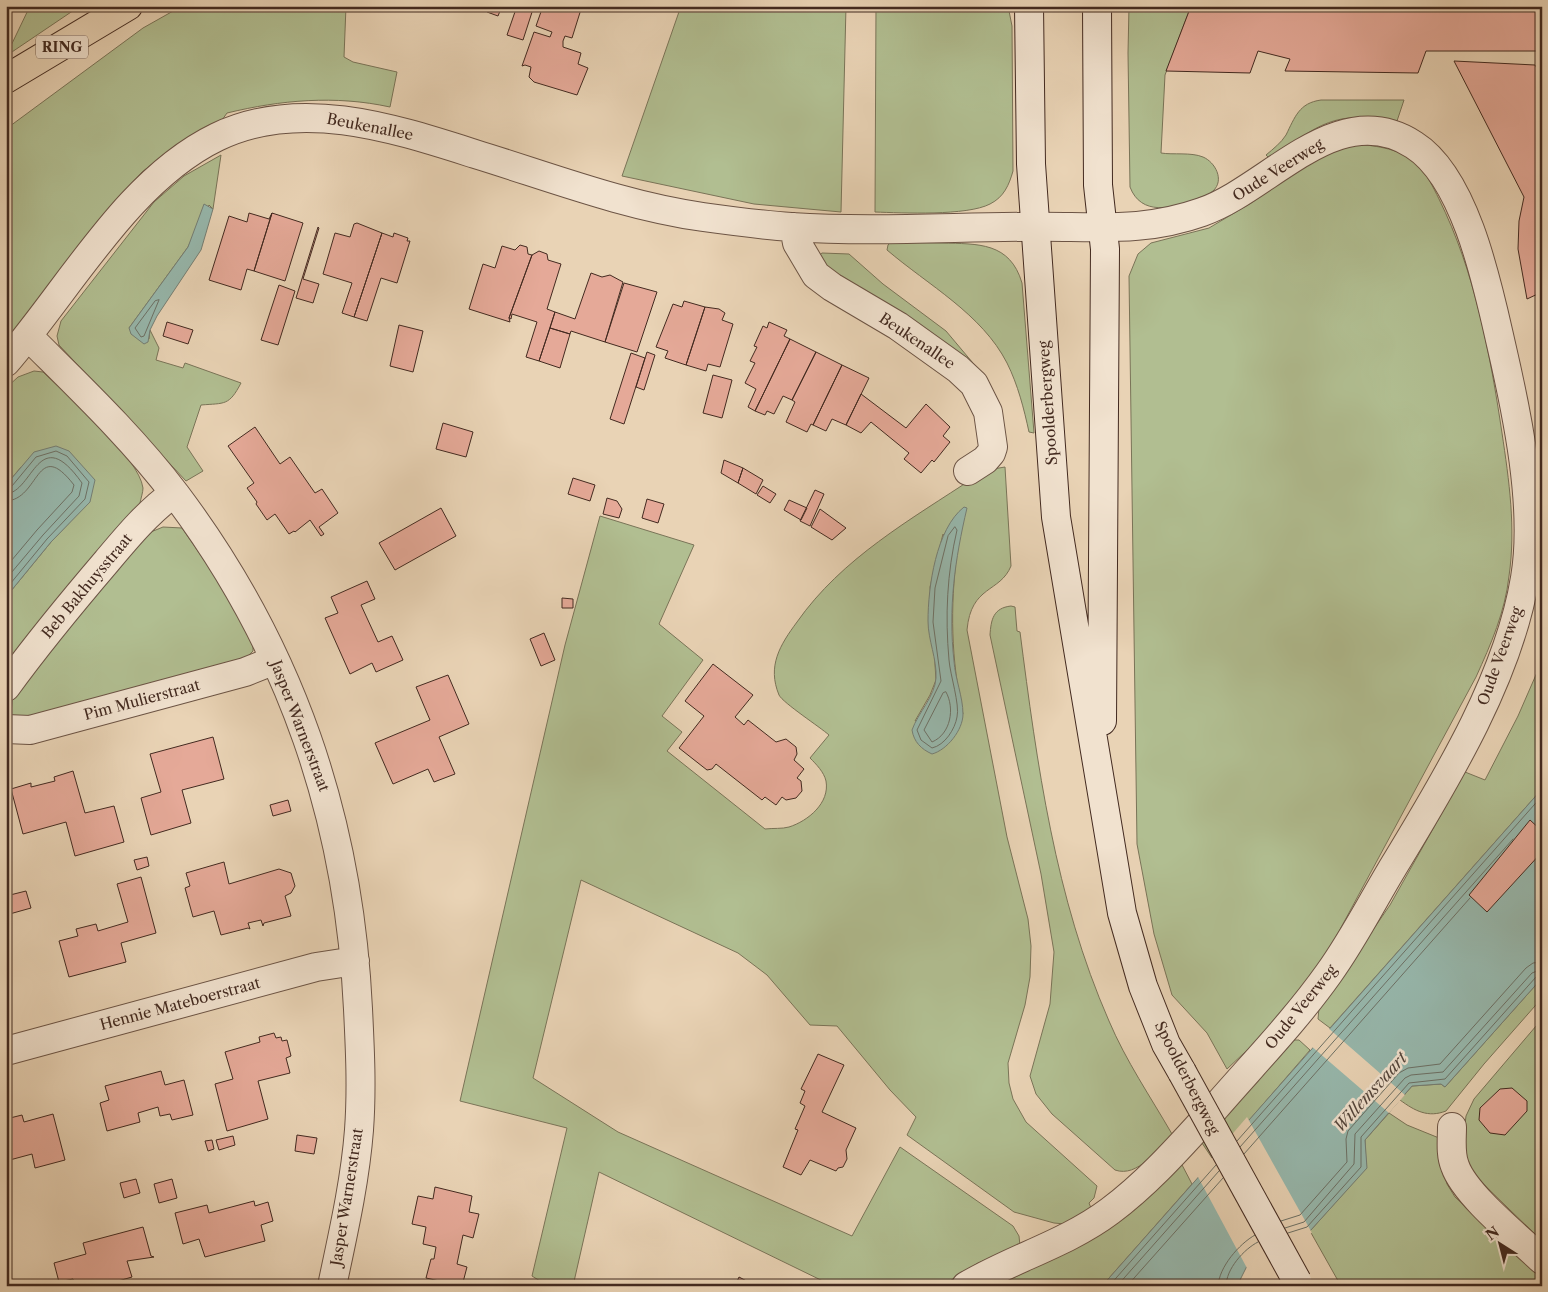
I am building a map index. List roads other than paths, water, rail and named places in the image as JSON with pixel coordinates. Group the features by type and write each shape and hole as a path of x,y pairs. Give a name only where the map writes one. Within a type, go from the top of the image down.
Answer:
{"main road":[{"name":"RING","path":"6,80 128,6"}],"street":[{"name":"Spoolderbergweg","path":"1029,6 1031,164 1034,226 1056,517 1101,797 1122,913 1143,986 1166,1044 1298,1284"},
{"name":"Spoolderbergweg","path":"1097,6 1098,185 1105,249 1103,332 1105,466 1101,797"},
{"name":"Beukenallee","path":"6,362 125,211 172,164 219,136 260,124 292,119 321,118 397,129 651,207 695,216 794,227 866,229 1034,226 1103,228"},
{"name":"Oude Veerweg","path":"966,1286 996,1269 1078,1232 1130,1195 1174,1154 1298,1016 1336,964 1448,777 1502,658 1517,614 1526,573 1528,528 1526,489 1509,379 1494,310 1475,242 1459,204 1446,179 1419,147 1404,139 1385,133 1362,131 1339,134 1309,147 1232,200 1199,214 1130,228 1103,228"},
{"name":"Beukenallee","path":"794,227 796,243 816,275 832,287 898,326 958,369 974,384 988,412 993,446 991,453 985,460 968,471"},
{"name":"Jasper Warnerstraat","path":"28,336 136,447 174,492 230,574 276,660 307,737 329,806 345,878 356,961 361,1062 359,1131 349,1204 332,1286"},
{"name":"Beb Bakhuysstraat","path":"6,687 48,630 118,548 149,513 174,492"},
{"name":"Pim Mulierstraat","path":"6,729 30,730 245,672 276,660"},
{"name":"Hennie Mateboerstraat","path":"6,1052 316,966 356,961"},
{"path":"1452,1128 1452,1159 1460,1178 1479,1200 1542,1260"}],"water":[{"path":"204,204 213,209 201,250 157,316 150,330 148,342 144,344 131,334 129,328 188,247"},
{"path":"56,446 69,451 95,480 90,502 51,542 6,597 6,485 34,452"},
{"path":"964,507 967,508 956,565 952,603 952,641 963,714 957,733 948,744 932,754 919,745 914,738 912,730 930,698 936,678 928,628 928,607 932,576 940,544 954,517"},
{"name":"Willemsvaart","path":"1542,789 1542,978 1445,1087 1441,1084 1412,1086 1365,1140 1367,1168 1310,1231 1295,1235 1258,1255 1247,1266 1237,1286 1102,1286"}]}
